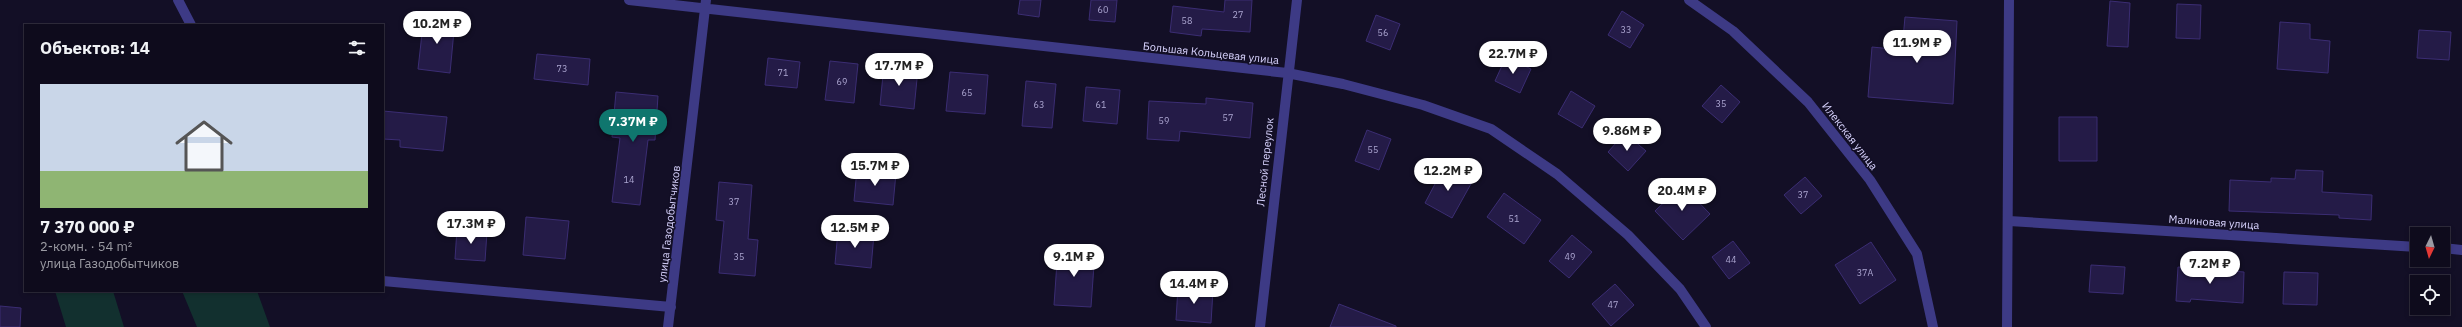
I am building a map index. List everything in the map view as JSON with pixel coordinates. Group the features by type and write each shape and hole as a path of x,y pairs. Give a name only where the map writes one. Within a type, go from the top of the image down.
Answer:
{"street":[{"path":"178,0 190,24"},
{"name":"Большая Кольцевая улица","path":"629,0 706,4 1287,73 1343,84 1416,103 1491,129 1557,174 1628,235 1680,289 1706,327"},
{"name":"Лесной переулок","path":"1260,327 1287,73 1297,0"},
{"name":"Илекская улица","path":"1689,0 1733,31 1808,102 1870,180 1917,254 1934,327"},
{"path":"2007,327 2010,0"},
{"name":"улица Газодобытчиков","path":"668,327 706,4"},
{"name":"Малиновая улица","path":"2009,221 2410,247"},
{"path":"2450,249 2462,250"},
{"path":"384,281 671,307"}],"green space":[{"path":"55,292 113,292 124,327 66,327"},
{"path":"182,292 257,292 270,327 197,327"}],"building":[{"path":"1020,0 1041,0 1039,17 1018,14"},
{"path":"1091,0 1117,0 1115,22 1089,20"},
{"path":"1225,0 1252,0 1250,32 1202,29 1201,36 1170,32 1173,6 1224,12"},
{"path":"2110,1 2130,3 2128,47 2107,46"},
{"path":"2177,4 2201,5 2200,39 2176,38"},
{"path":"1622,11 1644,25 1630,48 1608,35"},
{"path":"1376,15 1400,24 1390,50 1366,41"},
{"path":"424,16 455,20 450,73 418,69"},
{"path":"1905,17 1957,21 1953,104 1868,97 1872,47 1902,50"},
{"path":"2280,22 2310,24 2310,39 2330,41 2328,73 2277,69"},
{"path":"2419,30 2451,32 2449,60 2417,58"},
{"path":"537,54 590,59 588,85 534,79"},
{"path":"1506,57 1531,69 1520,93 1495,81"},
{"path":"768,58 800,62 797,88 765,85"},
{"path":"830,61 858,64 854,103 825,100"},
{"path":"884,65 918,69 914,109 880,105"},
{"path":"950,72 988,75 985,114 946,111"},
{"path":"1026,81 1056,84 1052,128 1022,126"},
{"path":"1721,85 1740,102 1722,123 1702,106"},
{"path":"1086,87 1120,90 1117,124 1083,121"},
{"path":"1571,91 1595,106 1582,128 1558,114"},
{"path":"616,92 658,96 655,140 648,140 640,205 612,202 620,138 612,137"},
{"path":"1206,98 1253,103 1250,138 1180,131 1179,141 1147,139 1149,101 1206,104"},
{"path":"384,111 447,117 443,151 400,147 400,140 384,139"},
{"path":"2059,117 2097,117 2097,161 2059,161"},
{"path":"1367,130 1391,139 1379,170 1355,161"},
{"path":"1625,133 1646,151 1628,171 1608,152"},
{"path":"1444,167 1472,182 1452,218 1425,203"},
{"path":"857,169 896,173 893,205 854,201"},
{"path":"2296,170 2323,171 2322,192 2372,195 2371,220 2339,218 2339,215 2229,211 2230,180 2271,182 2271,178 2295,179"},
{"path":"1805,177 1822,196 1801,214 1784,195"},
{"path":"719,182 752,185 748,239 758,240 755,276 719,273 724,221 716,220"},
{"path":"1682,185 1710,214 1683,240 1655,211"},
{"path":"1504,193 1541,220 1524,244 1487,217"},
{"path":"526,217 569,221 565,259 523,255"},
{"path":"457,229 487,232 485,261 455,259"},
{"path":"838,231 874,234 871,268 835,264"},
{"path":"1572,235 1592,252 1569,278 1549,261"},
{"path":"1733,241 1750,263 1729,279 1712,257"},
{"path":"1871,242 1896,280 1860,304 1835,265"},
{"path":"1058,248 1095,251 1091,307 1054,305"},
{"path":"2091,265 2125,267 2123,294 2089,292"},
{"path":"2178,267 2244,272 2243,303 2191,299 2190,302 2176,301"},
{"path":"2284,272 2318,273 2317,305 2283,304"},
{"path":"1615,284 1634,305 1611,326 1592,304"},
{"path":"1178,287 1213,290 1211,323 1176,320"},
{"path":"1339,304 1396,326 1396,327 1330,327"},
{"path":"0,306 21,308 20,327 0,327"}]}
